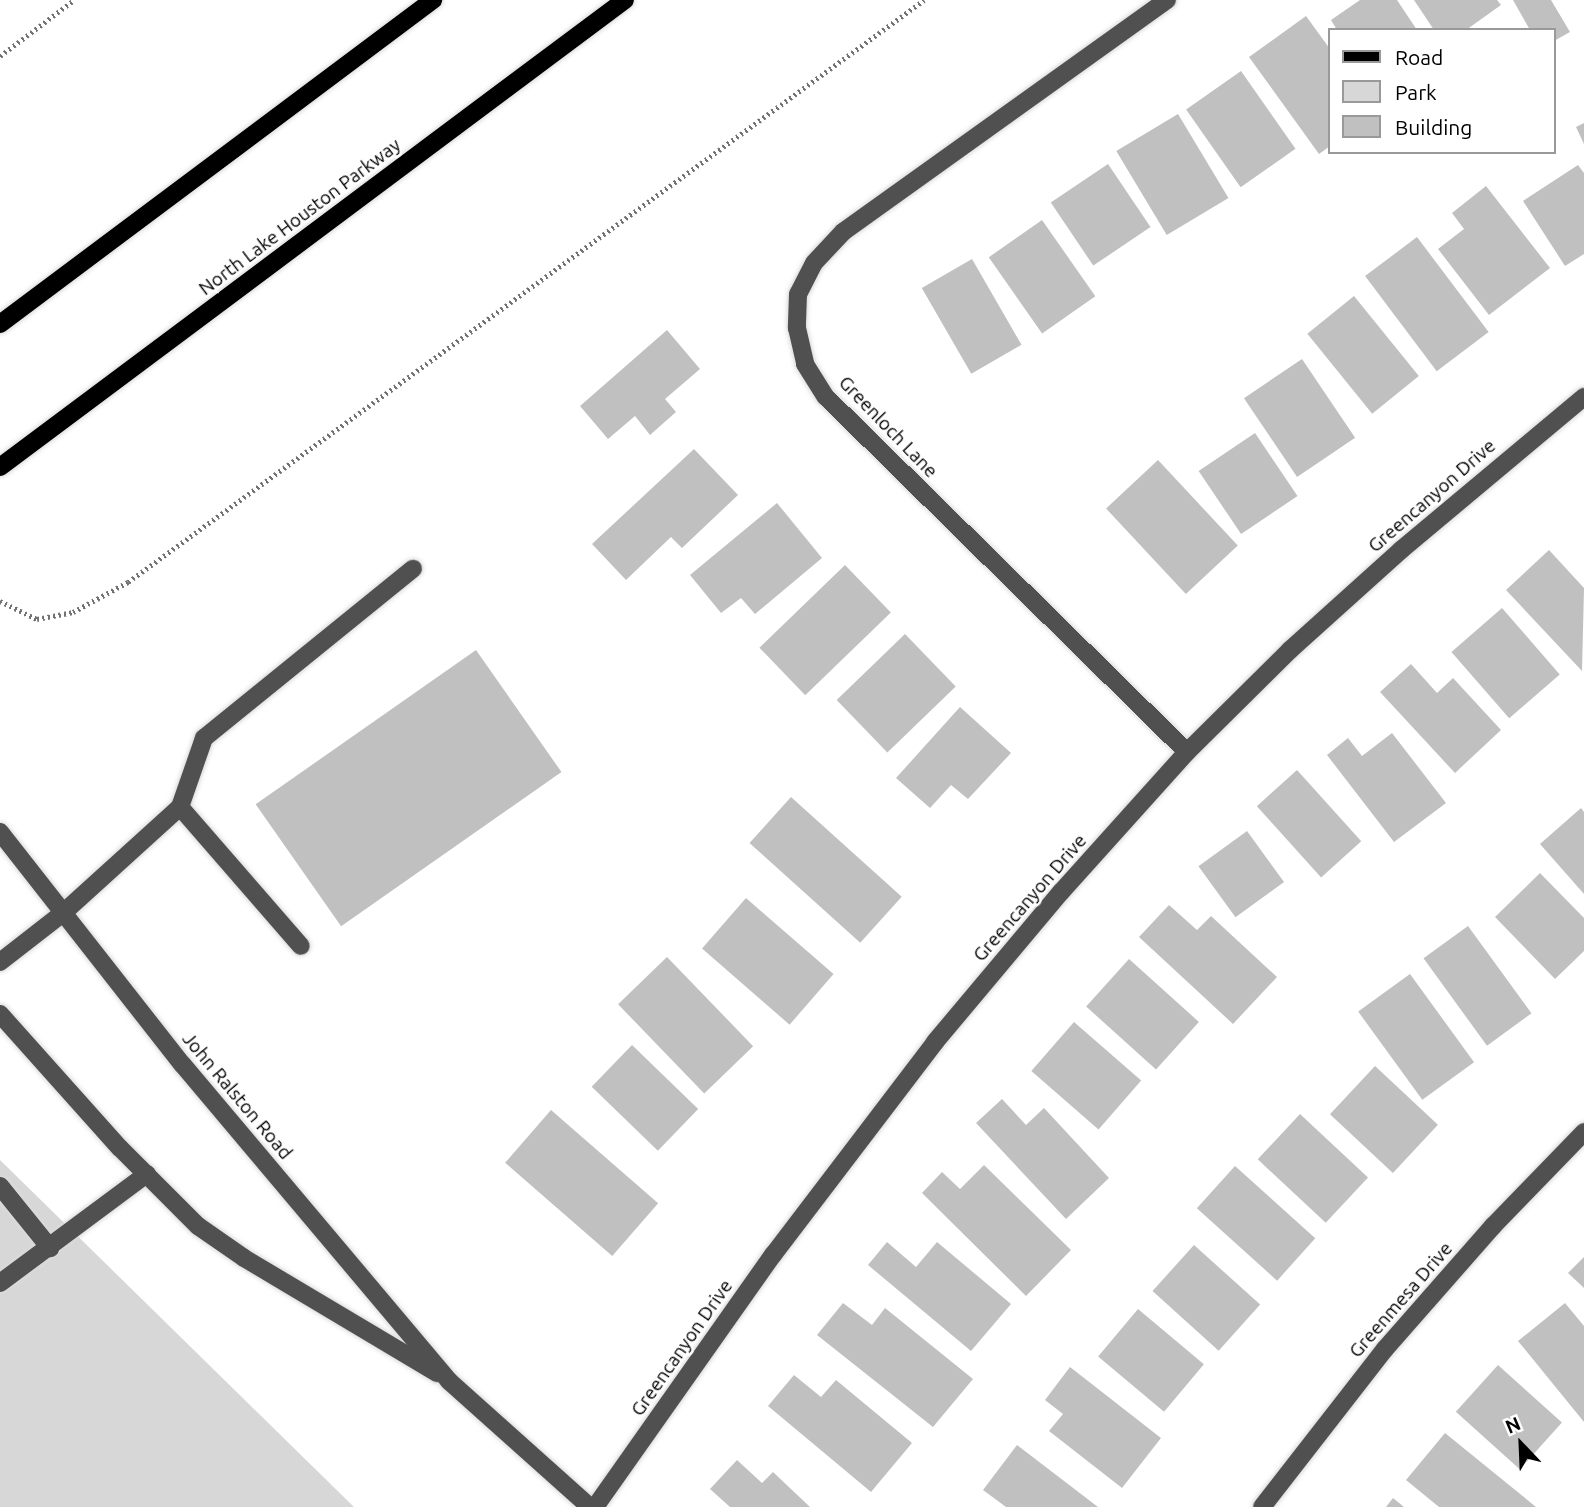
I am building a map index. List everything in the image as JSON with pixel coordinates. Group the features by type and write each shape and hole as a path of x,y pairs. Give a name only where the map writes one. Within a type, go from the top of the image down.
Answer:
{"main road":[{"path":"0,324 433,0"},
{"name":"North Lake Houston Parkway","path":"0,467 625,0"}],"street":[{"name":"Greenloch Lane","path":"1167,0 842,232 814,263 798,294 797,328 806,364 826,397 1187,752"},
{"name":"Greencanyon Drive","path":"596,1507 773,1255 935,1042 1061,892 1187,752 1290,650 1401,550 1584,397"},
{"path":"0,962 63,913 180,807 204,738 413,569"},
{"path":"180,807 301,946"},
{"name":"John Ralston Road","path":"0,831 183,1065 449,1381 590,1507"},
{"name":"John Ralston Road","path":"0,1014 146,1174 198,1226 232,1250 449,1381"},
{"name":"Greenmesa Drive","path":"1262,1507 1385,1349 1493,1226 1584,1132"},
{"path":"0,1283 146,1174"},
{"path":"0,1186 50,1248"}],"path":[{"path":"0,56 74,0"},
{"path":"0,601 37,619 73,612 128,582 924,0"}],"green space":[{"path":"0,1160 354,1507 0,1507"}],"building":[{"path":"1360,0 1397,0 1416,28 1336,28 1331,20"},
{"path":"1414,0 1497,0 1501,5 1469,28 1433,28"},
{"path":"1513,0 1551,0 1570,32 1556,40 1556,28 1529,28"},
{"path":"1306,16 1328,46 1328,147 1319,154 1249,57"},
{"path":"1241,71 1295,149 1241,187 1186,109"},
{"path":"1178,114 1228,198 1167,235 1116,151"},
{"path":"1584,123 1584,144 1576,127"},
{"path":"1108,164 1150,227 1093,266 1051,203"},
{"path":"1578,165 1584,173 1584,254 1565,266 1523,201"},
{"path":"1486,186 1550,268 1489,315 1438,249 1464,229 1452,213"},
{"path":"1042,220 1095,296 1042,333 989,257"},
{"path":"1417,237 1489,332 1437,371 1365,276"},
{"path":"972,259 1022,345 971,374 922,288"},
{"path":"1354,296 1419,376 1372,414 1307,334"},
{"path":"667,330 700,369 665,399 676,412 650,435 635,416 608,439 580,406"},
{"path":"1302,359 1355,438 1297,477 1244,398"},
{"path":"1255,433 1297,496 1241,534 1199,471"},
{"path":"694,449 738,495 682,548 671,537 626,580 592,544"},
{"path":"1158,460 1238,546 1186,594 1106,508"},
{"path":"777,503 822,558 755,614 741,598 721,613 690,575"},
{"path":"1549,550 1584,588 1582,671 1506,590"},
{"path":"845,565 891,612 805,695 759,648"},
{"path":"1502,608 1560,674 1509,718 1451,652"},
{"path":"905,634 956,687 887,753 837,700"},
{"path":"476,650 561,772 341,926 256,804"},
{"path":"1411,664 1437,693 1453,678 1501,730 1455,773 1380,692"},
{"path":"960,707 1011,753 968,799 951,785 930,808 896,778"},
{"path":"1392,733 1446,803 1394,842 1327,755 1348,738 1362,756"},
{"path":"1297,770 1361,841 1321,877 1257,806"},
{"path":"791,797 902,897 860,943 750,843"},
{"path":"1581,808 1584,812 1584,894 1540,844"},
{"path":"1247,831 1284,882 1235,917 1198,866"},
{"path":"1540,873 1584,918 1584,951 1555,979 1495,917"},
{"path":"746,898 834,974 790,1025 702,949"},
{"path":"1169,905 1197,930 1211,916 1277,977 1233,1024 1139,937"},
{"path":"1468,926 1531,1013 1487,1046 1424,958"},
{"path":"667,957 753,1046 704,1093 618,1004"},
{"path":"1129,959 1199,1022 1156,1069 1086,1007"},
{"path":"1410,974 1474,1062 1422,1100 1358,1012"},
{"path":"1074,1022 1141,1080 1099,1129 1031,1071"},
{"path":"632,1045 698,1109 658,1151 592,1087"},
{"path":"1375,1066 1438,1125 1393,1173 1330,1114"},
{"path":"1002,1099 1026,1125 1044,1108 1109,1178 1066,1219 976,1123"},
{"path":"551,1110 658,1203 612,1256 505,1163"},
{"path":"1300,1114 1368,1177 1326,1223 1258,1159"},
{"path":"984,1165 1071,1250 1026,1296 922,1193 942,1172 960,1189"},
{"path":"1235,1166 1315,1238 1277,1281 1197,1208"},
{"path":"887,1242 916,1267 937,1242 1011,1304 971,1351 868,1265"},
{"path":"1194,1245 1260,1305 1219,1351 1153,1291"},
{"path":"1584,1257 1584,1288 1568,1273"},
{"path":"843,1303 872,1325 885,1308 973,1379 933,1427 817,1335"},
{"path":"1565,1303 1584,1326 1584,1422 1518,1341"},
{"path":"1138,1309 1204,1364 1164,1412 1098,1356"},
{"path":"1498,1365 1562,1423 1520,1469 1456,1412"},
{"path":"1070,1367 1161,1438 1122,1488 1049,1431 1063,1414 1045,1400"},
{"path":"794,1375 821,1397 836,1380 912,1443 871,1492 768,1406"},
{"path":"1445,1433 1536,1507 1439,1507 1406,1480"},
{"path":"1017,1445 1098,1507 1006,1507 983,1490"},
{"path":"737,1460 762,1483 773,1472 810,1507 730,1507 710,1489"},
{"path":"1393,1498 1404,1507 1386,1507"}]}
